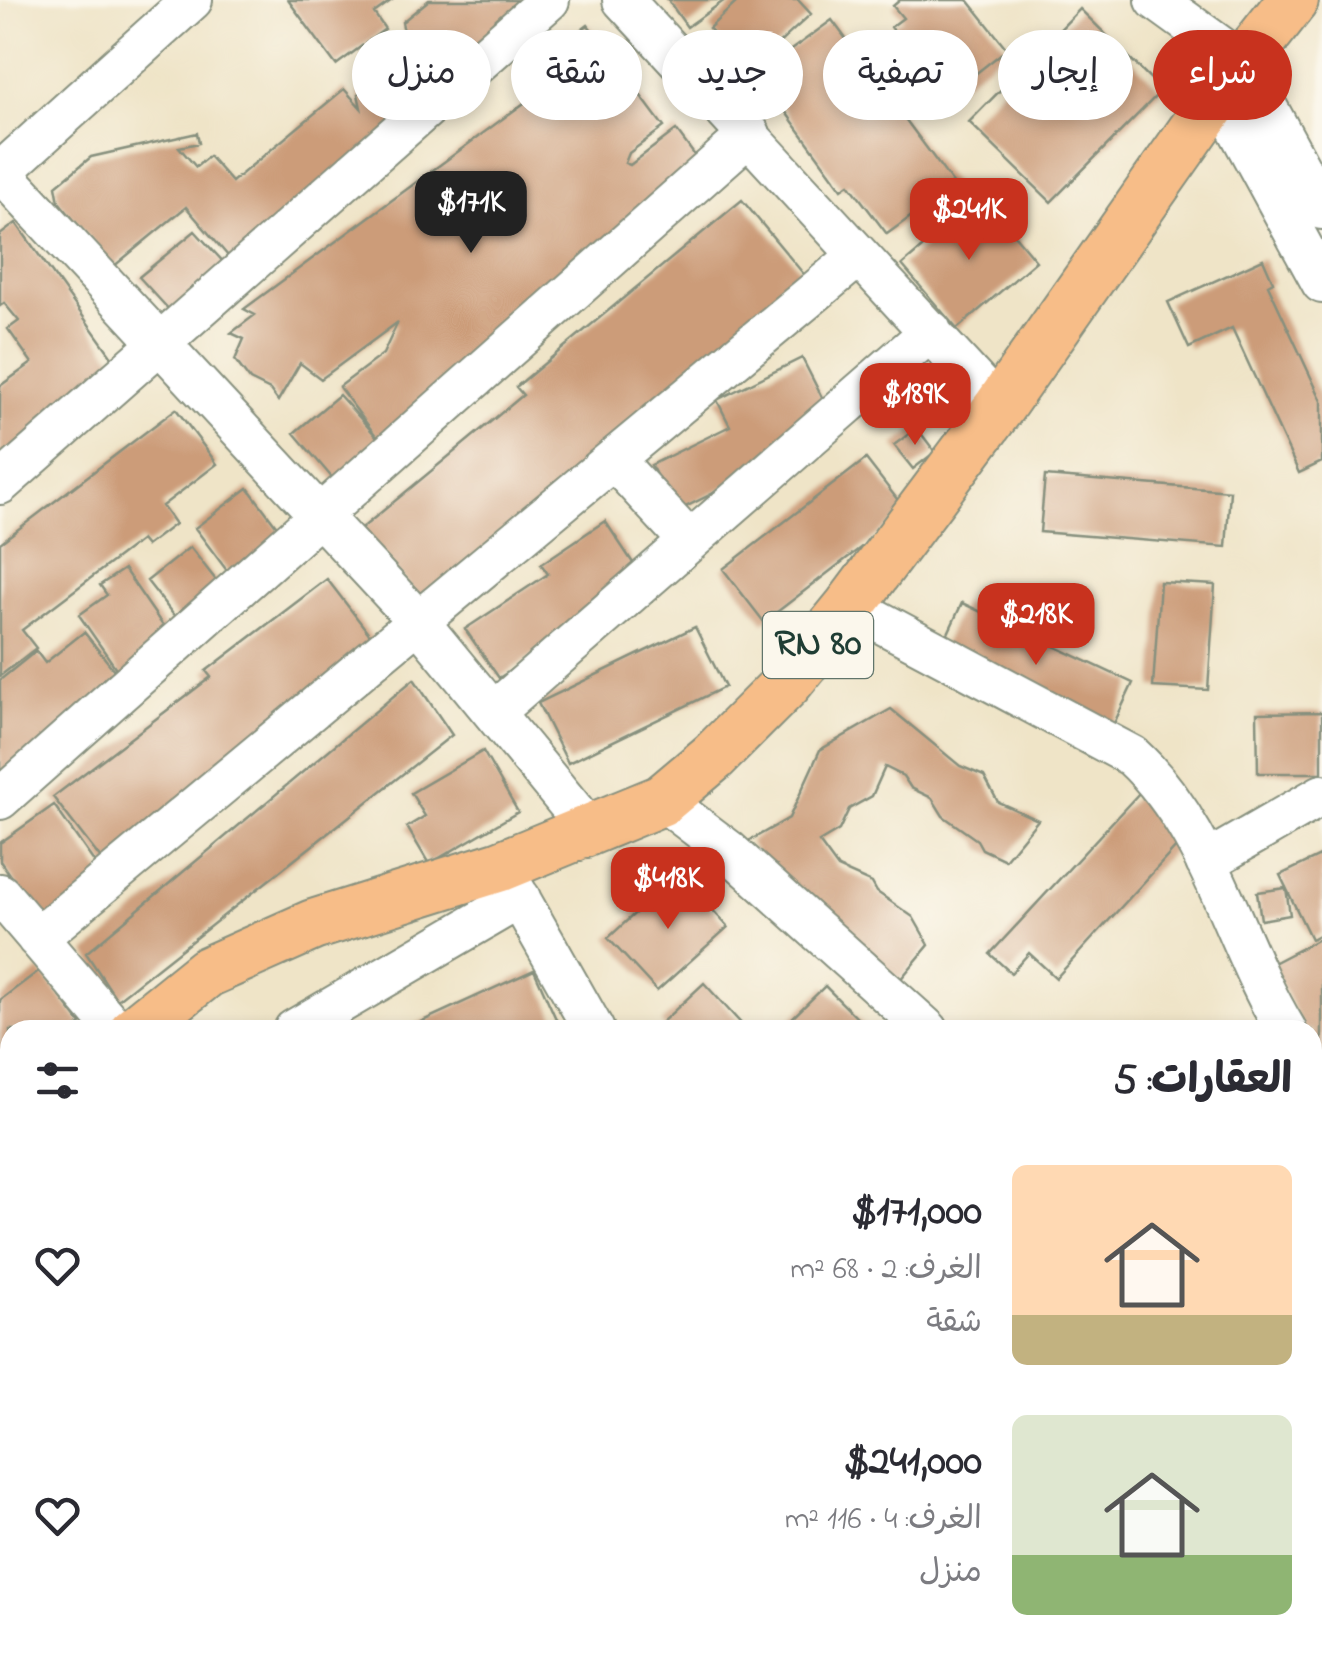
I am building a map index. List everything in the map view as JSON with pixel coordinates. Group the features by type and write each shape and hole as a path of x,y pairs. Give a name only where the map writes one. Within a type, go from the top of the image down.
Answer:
{"main road":[{"name":"RN 80","path":"1269,30 1293,0"},
{"name":"RN 80","path":"147,1020 207,972 313,924 510,882 588,828 662,800 787,683 850,606 999,407 1201,120"}],"street":[{"path":"192,0 0,172 418,621 496,711 588,828"},
{"path":"0,484 549,0"},
{"path":"623,0 750,134 856,257 931,330 999,407"},
{"path":"1156,0 1184,30"},
{"path":"1249,120 1322,283"},
{"path":"1259,120 1322,209"},
{"path":"0,799 323,517 750,134"},
{"path":"107,1020 14,921 418,621 856,257"},
{"path":"496,711 931,330"},
{"path":"614,460 689,541"},
{"path":"850,606 1132,756 1162,783 1191,826 1281,1020"},
{"path":"1206,862 1322,795"},
{"path":"662,800 743,864 917,1020"},
{"path":"309,1020 510,882 588,1020"}],"building":[{"path":"288,0 392,0 374,13 385,29 352,30 352,53 336,65"},
{"path":"429,0 553,0 517,30 511,30 511,35 491,51 491,30 404,30 402,22"},
{"path":"668,0 725,0 687,27"},
{"path":"739,0 798,0 811,14 794,30 709,28"},
{"path":"900,0 968,0 998,38 998,56 978,72 978,30 893,30 891,27 903,18 893,6"},
{"path":"1080,9 1101,30 1059,30"},
{"path":"832,20 839,30 823,30 823,120 906,120 954,185 887,234 849,184 842,189 792,120 803,120 803,41"},
{"path":"1133,61 1153,81 1153,99 1133,119"},
{"path":"344,89 352,98 352,120 408,120 235,264 186,207 113,267 59,202 56,186 91,157 197,133 199,143 179,147 196,167 209,156 232,182"},
{"path":"998,92 998,120 1132,120 1051,202 969,122 978,120 978,113"},
{"path":"642,97 664,127 629,153 625,163 630,165 676,130 713,180 340,487 294,433 339,395 377,437 339,387 383,354 398,322 321,379 300,363 278,401 270,390 250,380 235,360 244,339 231,333 255,315 244,309 511,113 511,120 642,120"},
{"path":"982,197 1036,261 957,329 902,265"},
{"path":"742,200 812,284 429,611 361,529 523,395 516,387"},
{"path":"16,223 123,372 0,485 0,386 32,363 8,329 19,321 4,303 0,306 0,235"},
{"path":"195,231 238,278 185,327 139,277"},
{"path":"1263,259 1273,282 1268,285 1322,401 1322,462 1299,473 1232,328 1189,348 1168,302"},
{"path":"802,358 839,431 675,512 651,465 730,426 717,400"},
{"path":"176,409 217,464 162,506 175,524 146,546 141,540 22,630 36,648 0,676 0,543"},
{"path":"917,428 935,452 913,469 894,445"},
{"path":"866,459 907,512 764,622 723,569"},
{"path":"1045,476 1230,491 1226,547 1040,532"},
{"path":"248,488 290,544 237,584 195,528"},
{"path":"605,521 645,581 499,678 465,629 548,574 541,564"},
{"path":"190,547 226,593 183,627 147,581"},
{"path":"124,569 181,652 129,687 79,615 107,595 100,585"},
{"path":"327,579 387,657 108,868 53,797 211,677 206,671"},
{"path":"1160,582 1215,585 1208,690 1153,687"},
{"path":"962,603 1133,683 1110,732 939,653"},
{"path":"695,627 725,687 568,763 538,703"},
{"path":"84,632 129,689 0,790 0,680 36,651 45,663"},
{"path":"414,679 452,735 117,1000 86,953"},
{"path":"891,709 960,766 984,776 998,802 1038,820 1005,860 982,849 977,840 943,816 932,798 911,788 903,776 885,767 872,796 849,809 839,830 819,842 838,868 872,883 877,892 913,917 929,945 899,981 768,874 749,841 789,818 820,750"},
{"path":"1322,712 1322,773 1258,773 1257,713"},
{"path":"483,751 518,812 429,864 407,827 425,816 411,793"},
{"path":"1141,791 1188,834 1056,978 1029,953 1011,973 990,954"},
{"path":"54,805 113,889 49,933 0,861 0,843"},
{"path":"1322,855 1322,933 1311,939 1280,875"},
{"path":"679,873 728,927 657,991 608,938"},
{"path":"1286,888 1290,915 1261,920 1257,892"},
{"path":"1321,938 1322,1020 1299,1020 1271,964"},
{"path":"40,970 78,1020 0,1020 0,1000"},
{"path":"534,970 556,1020 425,1020"},
{"path":"704,983 738,1020 664,1020"},
{"path":"825,986 859,1020 790,1020"}]}
